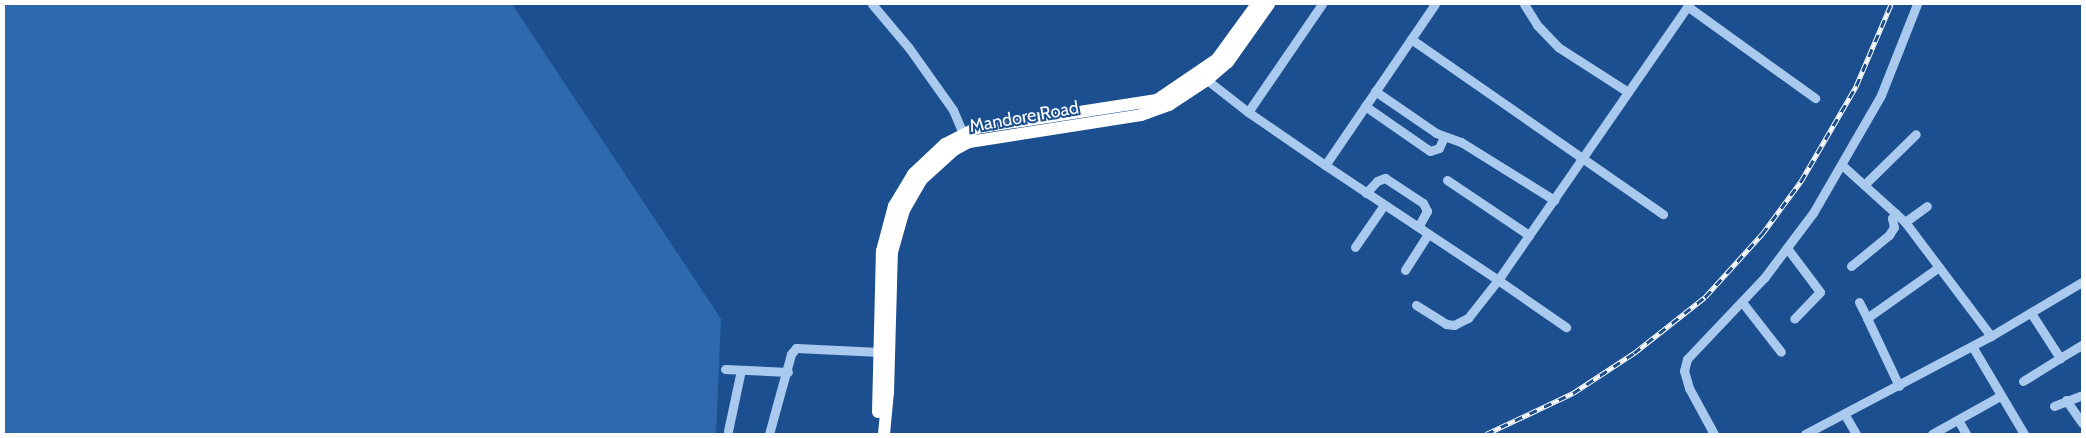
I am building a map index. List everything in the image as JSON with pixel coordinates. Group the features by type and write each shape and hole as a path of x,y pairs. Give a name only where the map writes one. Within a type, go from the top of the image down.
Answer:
{"highway":[{"name":"Mandore Road","path":"875,434 880,352 882,251 894,206 913,174 945,144 976,128 1157,100 1217,59 1257,4"},
{"name":"Mandore Road","path":"884,434 888,392 892,252 904,210 921,180 954,150 969,142 1141,115 1169,105 1207,80 1228,62 1269,4"}],"street":[{"path":"872,4 909,48 953,110 964,133"},
{"path":"1248,112 1322,4"},
{"path":"1325,165 1435,4"},
{"path":"1524,4 1537,25 1558,47 1628,92"},
{"path":"1714,434 1689,388 1685,365 1692,353 1742,302 1787,248 1813,213 1881,95 1917,4"},
{"path":"1416,305 1446,324 1461,323 1498,280 1688,5 1815,98"},
{"path":"1411,39 1663,214"},
{"path":"1207,80 1248,112 1325,165 1566,327"},
{"path":"1376,91 1444,137 1461,142 1554,200"},
{"path":"1364,106 1430,151 1439,148 1444,137"},
{"path":"1865,184 1916,134"},
{"path":"1842,164 1905,222 1991,336"},
{"path":"1366,193 1382,178 1396,185 1427,208 1418,227"},
{"path":"1446,180 1530,235"},
{"path":"1356,247 1384,205"},
{"path":"1905,222 1927,206"},
{"path":"1851,266 1889,236 1894,227 1892,218 1896,213"},
{"path":"1405,270 1428,234"},
{"path":"1787,248 1820,292 1794,319"},
{"path":"1867,318 1939,267"},
{"path":"1804,434 1820,431 1845,414 1991,336 2082,282"},
{"path":"1742,302 1781,352"},
{"path":"1859,302 1899,386"},
{"path":"2031,313 2060,358"},
{"path":"2023,381 2082,345"},
{"path":"1972,346 2024,434"},
{"path":"769,434 796,348 880,352"},
{"path":"725,369 788,372"},
{"path":"728,431 740,370"},
{"path":"2054,406 2082,395"},
{"path":"1932,434 2000,396"},
{"path":"2066,400 2082,423"},
{"path":"1845,414 1856,434"},
{"path":"1958,420 1966,434"}],"shaded area":[{"path":"4,4 512,4 721,319 716,434 4,434"}],"railway":[{"path":"1486,434 1573,393 1634,353 1705,297 1762,234 1801,181 1856,86 1891,4"}]}
